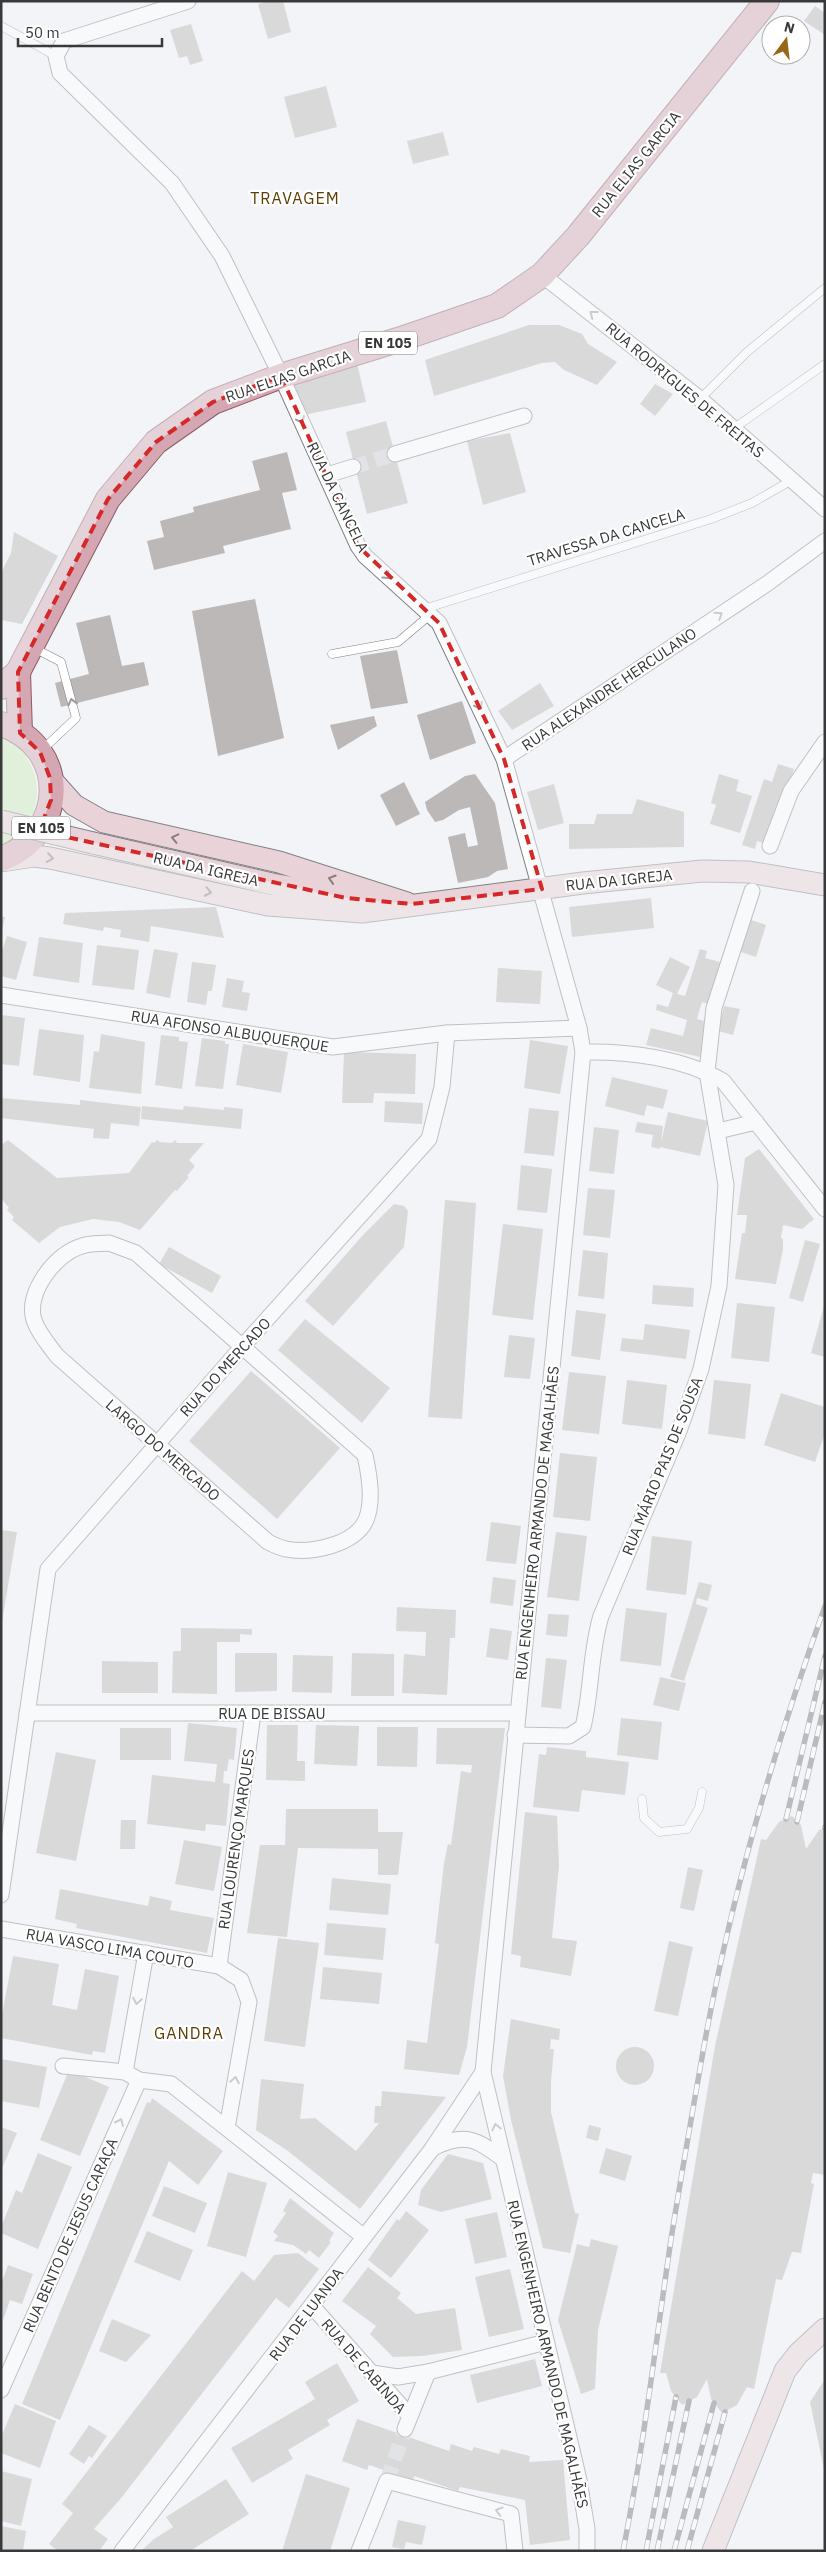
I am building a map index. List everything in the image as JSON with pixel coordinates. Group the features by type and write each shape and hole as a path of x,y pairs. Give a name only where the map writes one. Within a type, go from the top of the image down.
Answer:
{"main road":[{"name":"RUA ELIAS GARCIA","path":"10,729 10,679 31,646 108,499 156,442 213,402 281,376 402,339 497,306 542,275 578,236 767,1"},
{"name":"EN 105","path":"1,860 16,853 33,840 46,821 51,800 50,778 40,752 10,729"},
{"name":"RUA DA IGREJA","path":"50,778 74,804 104,822 279,862 412,904"},
{"name":"RUA DA IGREJA","path":"1,821 272,884 346,898 412,904"},
{"name":"RUA DA IGREJA","path":"1,860 34,856 50,858 268,905 362,912 637,876 702,871 749,872 825,885"},
{"path":"717,2550 785,2370 798,2354 825,2329"}],"street":[{"path":"56,56 64,41 188,1"},
{"name":"RUA DA CANCELA","path":"56,56 60,73 172,183 222,256 281,376 365,556 439,624 504,759"},
{"name":"RUA RODRIGUES DE FREITAS","path":"542,275 700,399 825,509"},
{"path":"395,454 524,416"},
{"path":"327,475 353,467"},
{"name":"RUA ALEXANDRE HERCULANO","path":"504,759 768,583 825,542"},
{"path":"770,846 791,791 825,742"},
{"path":"504,759 542,889"},
{"name":"RUA ENGENHEIRO ARMANDO DE MAGALHÃES","path":"542,889 579,1028 583,1052 483,2072 579,2480 587,2551"},
{"name":"RUA MÁRIO PAIS DE SOUSA","path":"516,1735 569,1736 583,1727 587,1710 595,1636 601,1616 679,1431 701,1369 719,1286 726,1185 708,1072 714,1008 752,891"},
{"name":"RUA AFONSO ALBUQUERQUE","path":"1,996 333,1047 447,1033 579,1028"},
{"name":"RUA DO MERCADO","path":"1,1895 48,1569 156,1444 429,1139 442,1087 447,1033"},
{"path":"583,1052 616,1052 650,1057 708,1072 723,1081 825,1209"},
{"path":"718,1131 756,1122"},
{"name":"LARGO DO MERCADO","path":"109,1243 136,1253 242,1347 365,1455 370,1476 366,1520 354,1533 337,1544 315,1550 286,1549 268,1542 57,1356 33,1320 34,1297 46,1272 62,1256 82,1246 109,1243"},
{"name":"RUA DE BISSAU","path":"27,1713 518,1713"},
{"name":"RUA LOURENÇO MARQUES","path":"219,1966 253,1713"},
{"name":"RUA VASCO LIMA COUTO","path":"1,1929 219,1966"},
{"path":"125,2072 146,1953"},
{"path":"219,1966 241,1980 249,2002 227,2128"},
{"path":"63,2066 125,2072 139,2080 171,2084 364,2237"},
{"name":"RUA DE LUANDA","path":"122,2551 432,2149 483,2072"},
{"name":"RUA BENTO DE JESUS CARAÇA","path":"1,2390 139,2080"},
{"path":"432,2149 448,2141 463,2138 479,2141 503,2159"},
{"name":"RUA DE CABINDA","path":"312,2306 372,2373 407,2422 428,2372"},
{"path":"372,2373 398,2377 428,2372 546,2342"},
{"path":"359,2551 387,2482 511,2514 515,2551"}],"lane":[{"path":"1,26 56,56"},
{"path":"700,399 747,352 825,288"},
{"path":"733,429 825,364"},
{"name":"TRAVESSA DA CANCELA","path":"427,612 711,519 752,503 792,480"},
{"path":"332,654 398,642 427,612"},
{"path":"31,646 61,662 76,718 40,752"},
{"path":"642,1800 644,1818 659,1832 688,1829 699,1808 702,1792"}],"highlighted area":[{"path":"281,376 358,546 439,623 504,759 542,889 412,904 346,898 39,831 51,800 50,778 40,752 20,733 18,672 108,499 156,442 213,402"}],"green space":[{"path":"1,739 13,744 29,762 37,786 37,799 34,811 23,830 1,845"}],"building":[{"path":"269,1 283,1 291,32 268,39 258,4"},
{"path":"815,6 825,13 825,35 811,26 811,15 808,15"},
{"path":"191,24 203,61 190,65 187,56 179,58 170,30"},
{"path":"326,86 337,127 295,138 284,97"},
{"path":"443,132 449,155 413,164 407,141"},
{"path":"529,325 559,325 582,334 588,344 617,362 597,385 564,370 555,362 542,363 434,396 425,360"},
{"path":"356,359 366,402 304,415 288,380"},
{"path":"655,384 673,394 655,416 640,404"},
{"path":"386,421 408,503 367,514 346,432"},
{"path":"510,433 526,492 483,505 467,441"},
{"path":"287,452 297,490 282,493 291,529 223,546 225,553 154,570 147,541 164,537 160,521 194,512 193,507 260,490 252,461"},
{"path":"14,532 58,556 22,624 1,620 1,573 11,553"},
{"path":"255,599 284,738 218,756 192,611"},
{"path":"110,615 122,666 144,662 149,685 61,707 55,683 89,674 76,623"},
{"path":"397,650 408,703 371,709 360,656"},
{"path":"540,683 554,706 512,730 498,711"},
{"path":"462,701 476,743 430,760 417,715"},
{"path":"374,716 377,726 338,750 330,725"},
{"path":"778,764 794,769 768,845 757,841 755,849 742,845 764,779 772,782"},
{"path":"475,774 495,803 508,869 497,871 488,877 458,883 448,837 465,833 468,847 478,845 470,807 459,810 443,820 435,822 427,810 425,802 465,776"},
{"path":"719,774 739,780 736,791 752,796 740,833 710,824 716,805 711,803"},
{"path":"404,782 420,814 396,826 380,795"},
{"path":"554,784 564,823 538,830 527,792"},
{"path":"637,799 684,812 684,847 569,849 569,824 594,824 597,814 632,814"},
{"path":"651,898 654,928 572,937 569,907"},
{"path":"216,907 224,938 151,926 149,942 120,937 121,930 104,927 103,931 63,924 65,913"},
{"path":"1,917 5,917 2,930 1,929"},
{"path":"748,919 766,925 756,957 738,951"},
{"path":"7,936 27,942 16,980 1,976 1,954"},
{"path":"39,937 83,943 79,983 33,976"},
{"path":"97,945 139,950 134,990 92,985"},
{"path":"154,949 178,953 170,998 146,993"},
{"path":"700,949 707,951 705,958 724,963 711,1005 702,1002 697,1019 709,1022 700,1057 646,1045 651,1028 683,1036 687,1020 656,1010 657,1004 668,1007 673,993 656,985 670,957 690,967 677,994 685,996"},
{"path":"192,962 216,965 212,991 208,991 206,1005 187,1002"},
{"path":"498,968 542,971 540,1004 496,1002"},
{"path":"227,978 244,981 242,992 250,993 247,1011 222,1007"},
{"path":"724,1006 740,1009 733,1035 718,1031"},
{"path":"2,1015 25,1018 19,1066 1,1064"},
{"path":"39,1029 84,1035 80,1082 33,1075"},
{"path":"101,1034 145,1042 141,1094 89,1088 94,1051 99,1052"},
{"path":"161,1035 179,1037 179,1041 188,1042 182,1089 155,1085"},
{"path":"202,1038 225,1041 225,1044 229,1044 223,1089 195,1086"},
{"path":"530,1040 568,1046 560,1094 524,1088"},
{"path":"243,1044 288,1052 281,1093 236,1085"},
{"path":"344,1052 416,1054 415,1094 374,1093 373,1103 342,1103"},
{"path":"612,1077 668,1090 663,1109 647,1105 644,1116 605,1106"},
{"path":"1,1098 80,1105 80,1100 141,1107 139,1126 111,1123 109,1139 93,1138 94,1129 1,1118"},
{"path":"385,1101 423,1103 422,1124 384,1122"},
{"path":"142,1106 183,1110 184,1106 224,1110 224,1107 243,1109 241,1129 141,1119"},
{"path":"529,1108 559,1111 554,1156 524,1153"},
{"path":"668,1112 708,1121 700,1156 660,1147 660,1149 651,1147 653,1135 635,1132 637,1122 663,1126 661,1143"},
{"path":"594,1127 619,1130 614,1174 589,1171"},
{"path":"8,1140 57,1178 129,1173 152,1142 154,1143 157,1140 172,1143 175,1140 177,1143 204,1143 189,1160 195,1166 187,1176 189,1177 140,1230 119,1222 93,1219 60,1227 39,1243 12,1220 14,1217 7,1210 9,1208 1,1198 1,1145"},
{"path":"759,1149 814,1219 802,1229 783,1225 781,1238 783,1239 783,1249 776,1284 735,1279 742,1233 745,1233 747,1215 737,1215 745,1158"},
{"path":"521,1165 552,1169 547,1213 517,1210"},
{"path":"588,1188 615,1190 610,1238 583,1235"},
{"path":"445,1200 476,1203 462,1419 428,1417"},
{"path":"394,1204 404,1206 408,1211 404,1247 333,1326 305,1301 363,1235"},
{"path":"503,1224 543,1229 533,1320 492,1315"},
{"path":"805,1240 820,1244 803,1302 789,1298"},
{"path":"169,1247 221,1276 212,1293 159,1264"},
{"path":"583,1250 608,1253 604,1299 578,1296"},
{"path":"653,1285 694,1288 693,1307 652,1304"},
{"path":"737,1303 775,1307 769,1362 731,1358"},
{"path":"825,1306 825,1357 811,1353"},
{"path":"576,1310 606,1314 600,1360 571,1356"},
{"path":"305,1319 390,1388 362,1423 278,1350"},
{"path":"645,1324 690,1330 686,1359 620,1351 622,1338 643,1340"},
{"path":"509,1335 535,1338 530,1379 504,1377"},
{"path":"251,1371 340,1448 277,1519 189,1441"},
{"path":"569,1372 606,1376 599,1434 562,1430"},
{"path":"627,1380 667,1385 662,1429 622,1424"},
{"path":"714,1380 751,1384 745,1439 708,1434"},
{"path":"781,1393 825,1407 825,1433 815,1462 764,1445"},
{"path":"560,1453 597,1457 590,1521 553,1517"},
{"path":"491,1522 521,1526 516,1564 486,1561"},
{"path":"1,1530 17,1532 2,1622 1,1622"},
{"path":"556,1532 587,1536 579,1601 547,1597"},
{"path":"652,1536 692,1541 686,1595 646,1590"},
{"path":"493,1577 516,1580 513,1606 490,1603"},
{"path":"699,1582 712,1585 708,1601 697,1598 696,1604 708,1608 684,1681 670,1677"},
{"path":"397,1607 456,1610 455,1638 450,1638 447,1695 402,1693 404,1654 425,1656 426,1632 396,1631"},
{"path":"626,1608 667,1613 661,1666 620,1661"},
{"path":"548,1614 569,1615 567,1637 546,1635"},
{"path":"181,1628 252,1629 252,1635 240,1634 240,1642 217,1642 217,1694 172,1693 173,1651 181,1651"},
{"path":"490,1628 512,1631 508,1660 486,1657"},
{"path":"235,1653 277,1653 277,1691 235,1692"},
{"path":"352,1653 394,1654 394,1696 351,1696"},
{"path":"293,1655 333,1656 332,1693 292,1692"},
{"path":"546,1658 567,1660 561,1709 541,1707"},
{"path":"102,1661 158,1662 158,1693 102,1693"},
{"path":"660,1677 686,1683 679,1711 653,1705"},
{"path":"621,1718 662,1722 658,1760 617,1755"},
{"path":"188,1723 237,1728 234,1760 229,1759 227,1771 224,1771 223,1783 230,1784 226,1826 206,1824 205,1831 147,1824 152,1775 215,1782 217,1764 184,1761"},
{"path":"267,1725 298,1725 297,1761 305,1761 305,1781 266,1780"},
{"path":"316,1725 359,1726 357,1766 314,1764"},
{"path":"377,1727 418,1727 417,1767 377,1766"},
{"path":"120,1728 171,1728 171,1760 120,1760"},
{"path":"437,1728 505,1728 467,2047 459,2075 404,2069 407,2040 427,2043 439,1944 435,1943 444,1863 448,1844 451,1845 461,1771 471,1773 472,1765 436,1764"},
{"path":"547,1747 586,1751 586,1757 629,1762 625,1795 582,1790 579,1812 533,1807 539,1754 546,1755"},
{"path":"56,1752 96,1760 76,1861 36,1853"},
{"path":"286,1809 378,1809 378,1832 403,1832 398,1875 378,1875 378,1849 298,1848 287,1937 247,1933 260,1845 285,1845"},
{"path":"525,1812 557,1816 559,1865 552,1938 577,1941 571,1976 520,1967 521,1956 511,1954"},
{"path":"792,1816 801,1825 806,1849 819,1830 825,1828 825,2175 813,2173 811,2183 814,2184 801,2253 792,2252 782,2280 776,2279 754,2389 747,2387 737,2405 722,2413 711,2399 707,2379 697,2397 682,2405 671,2391 666,2373 660,2373 715,2046 761,1839 766,1840 779,1822"},
{"path":"121,1820 136,1820 135,1849 120,1849"},
{"path":"184,1840 222,1847 214,1891 175,1884"},
{"path":"688,1867 703,1870 694,1911 680,1908"},
{"path":"332,1878 391,1884 388,1915 329,1910"},
{"path":"60,1889 148,1906 150,1896 172,1901 170,1910 214,1918 207,1953 76,1928 77,1924 55,1919"},
{"path":"327,1923 386,1928 383,1960 324,1955"},
{"path":"278,1938 319,1943 305,2047 264,2041"},
{"path":"669,1941 693,1947 678,2016 654,2011"},
{"path":"13,1956 59,1964 52,2005 77,2010 85,1969 119,1976 105,2053 93,2051 92,2055 1,2038 1,2020"},
{"path":"323,1967 382,1973 379,2004 320,1999"},
{"path":"511,2019 560,2029 559,2040 551,2039 550,2049 554,2049 551,2112 575,2213 579,2214 570,2253 543,2248 511,2120 503,2076"},
{"path":"635,2047 648,2053 654,2066 648,2079 635,2085 622,2079 616,2066 622,2053"},
{"path":"1,2059 47,2067 39,2108 1,2101"},
{"path":"69,2070 109,2087 80,2156 40,2140"},
{"path":"261,2079 304,2084 300,2119 315,2118 356,2151 379,2123 374,2123 375,2106 381,2106 382,2091 446,2097 360,2209 288,2151 256,2130"},
{"path":"152,2098 223,2151 198,2185 169,2161 60,2420 22,2404 147,2102 150,2103"},
{"path":"589,2125 601,2128 598,2141 586,2138"},
{"path":"1,2127 17,2133 1,2171"},
{"path":"606,2148 632,2156 625,2181 599,2173"},
{"path":"38,2153 72,2167 38,2249 1,2233 1,2227 16,2190 22,2193"},
{"path":"448,2154 483,2163 492,2199 441,2212 418,2205 421,2190"},
{"path":"228,2172 267,2183 246,2257 207,2246"},
{"path":"164,2186 207,2203 195,2233 152,2216"},
{"path":"290,2198 334,2233 329,2241 331,2242 319,2258 309,2250 306,2254 293,2245 274,2241 278,2236 273,2232 286,2213 283,2211"},
{"path":"406,2211 429,2230 391,2278 368,2260 397,2219 399,2221"},
{"path":"497,2212 507,2257 475,2264 465,2219"},
{"path":"147,2231 193,2250 180,2281 134,2262"},
{"path":"591,2239 618,2246 598,2330 595,2389 581,2394 558,2320 577,2244 589,2247"},
{"path":"298,2253 319,2269 289,2308 276,2298 122,2497 94,2529 108,2539 99,2551 58,2551 49,2544 73,2513 62,2504 242,2271 254,2281 274,2255"},
{"path":"8,2265 33,2274 22,2304 10,2300 3,2320 1,2284"},
{"path":"368,2267 401,2293 397,2298 416,2314 455,2308 462,2350 423,2356 393,2357 370,2334 376,2326 342,2301"},
{"path":"510,2269 524,2329 489,2337 475,2277"},
{"path":"112,2319 151,2335 126,2362 99,2351"},
{"path":"535,2359 542,2386 477,2403 470,2375"},
{"path":"337,2363 359,2401 327,2420 330,2425 288,2450 293,2459 252,2483 231,2448 315,2399 305,2382"},
{"path":"825,2379 825,2468 824,2469 810,2402"},
{"path":"15,2404 56,2421 40,2468 1,2453 1,2437"},
{"path":"357,2419 449,2451 451,2444 472,2451 474,2447 499,2454 501,2449 530,2456 529,2462 563,2460 570,2540 530,2545 525,2500 460,2487 458,2491 414,2476 413,2480 369,2465 367,2470 342,2461"},
{"path":"89,2425 107,2436 92,2458 89,2456 84,2464 69,2454"},
{"path":"1,2471 32,2479 21,2526 1,2521"},
{"path":"306,2474 350,2488 330,2551 282,2551"},
{"path":"226,2479 249,2514 190,2551 141,2551 154,2539 173,2527 166,2517"},
{"path":"398,2520 426,2526 422,2545 406,2542 404,2549 392,2547"},
{"path":"1,2526 26,2531 23,2551 1,2551"}],"tunnel":[{"path":"353,467 395,454"},
{"path":"387,2481 405,2429"}],"railway":[{"path":"623,2551 644,2432 676,2210 715,1990 727,1934 771,1769 825,1606"},
{"path":"786,1819 825,1656"},
{"path":"797,1822 825,1702"},
{"path":"646,2551 676,2397"},
{"path":"657,2551 689,2401"},
{"path":"674,2551 714,2403"},
{"path":"687,2551 725,2412"}],"district":[{"name":"TRAVAGEM","path":"295,198"},
{"name":"GANDRA","path":"189,2033"}]}
